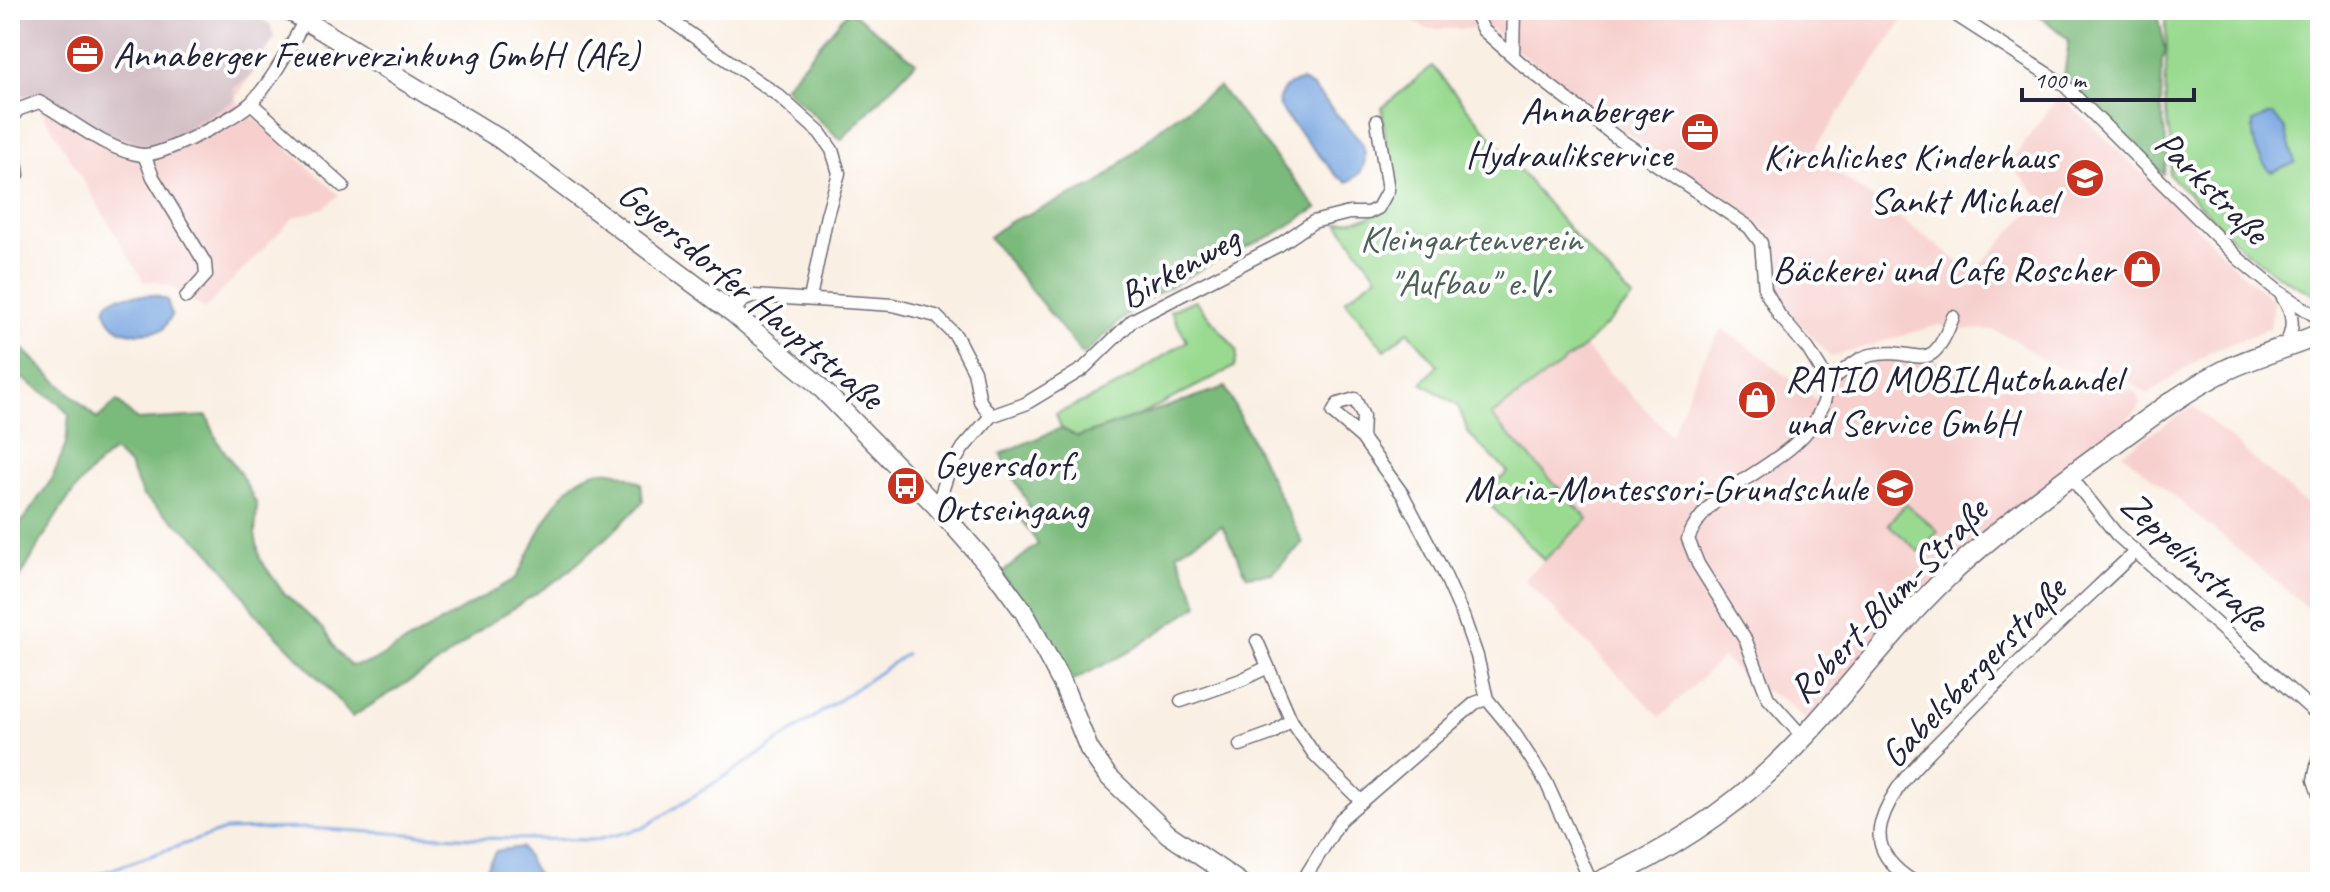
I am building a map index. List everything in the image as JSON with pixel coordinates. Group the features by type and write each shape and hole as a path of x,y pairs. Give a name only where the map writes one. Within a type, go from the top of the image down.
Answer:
{"main road":[{"name":"Geyersdorfer Hauptstraße","path":"288,10 500,139 733,313 816,383 937,507 996,574 1024,612 1064,687 1089,749 1107,775 1168,834 1239,882"},
{"name":"Robert-Blum-Straße","path":"1599,882 1658,854 1705,825 1758,782 1803,737 1943,581 2001,529 2070,476 2208,379 2320,334"}],"street":[{"path":"656,10 779,96 820,133 832,150 839,173 810,299"},
{"path":"1478,10 1477,17 1483,30 1513,55 1616,137 1749,227 1761,243 1765,290 1779,315 1808,349 1828,381 1823,406 1805,433 1775,460 1704,509 1688,539 1698,564 1746,641 1768,698 1803,737"},
{"path":"1513,55 1514,10"},
{"name":"Parkstraße","path":"1948,10 2063,84 2239,259 2279,292 2320,319"},
{"path":"18,175 10,123 17,110 39,102 122,150 144,155 165,151 251,103 280,64 305,20"},
{"path":"251,103 343,186"},
{"name":"Birkenweg","path":"937,507 948,473 963,448 991,416 1025,404 1083,369 1133,320 1279,245 1313,222 1349,213 1368,213 1378,208 1388,190 1377,121"},
{"path":"144,155 153,177 205,263 206,275 186,297"},
{"path":"2279,292 2290,310 2293,323 2290,337 2283,348"},
{"path":"733,313 742,301 754,296 893,305 936,316 956,336 974,371 980,401 991,416"},
{"path":"1828,381 1867,355 1931,356 1943,343 1953,317"},
{"path":"1362,438 1403,495 1443,571 1477,656 1487,699 1513,731 1546,782 1591,882"},
{"name":"Zeppelinstraße","path":"2070,476 2117,535 2320,717"},
{"name":"Gabelsbergerstraße","path":"1914,882 1886,858 1881,845 1881,825 1893,796 2008,671 2135,552"},
{"path":"1257,641 1291,720 1314,754 1361,801"},
{"path":"1181,701 1268,667"},
{"path":"1302,882 1341,819 1475,703 1487,699"},
{"path":"1240,745 1273,733 1291,720"},
{"path":"2320,753 2314,780 2320,798"}],"shaded area":[{"path":"10,10 245,10 270,24 274,39 235,100 339,195 324,208 293,218 205,309 171,287 154,281 144,282 44,115 36,95 10,98"},
{"name":"Annaberger Feuerverzinkung GmbH (Afz)","path":"10,10 245,10 270,24 274,38 250,77 234,88 235,100 169,139 145,145 118,136 114,138 36,94 10,98"},
{"path":"1399,10 1910,10 1816,147 1823,162 1973,272 2042,199 2009,164 2059,95 2162,192 2240,272 2274,301 2270,328 2211,352 2147,394 2113,374 2063,369 2046,362 2014,339 1993,330 1938,325 1831,357 1788,311 1777,292 1769,232 1556,83 1492,29 1426,29"},
{"path":"1722,329 1823,405 1828,381 1867,355 1941,362 1983,389 2038,382 2116,383 2136,393 2140,402 2138,409 1984,543 1812,726 1784,700 1748,683 1723,657 1660,717 1524,579 1587,519 1491,416 1584,347 1671,435 1701,363"},
{"path":"2193,406 2320,517 2320,618 2122,453"}],"green space":[{"path":"849,10 916,62 841,140 784,87"},
{"path":"2033,10 2157,10 2166,51 2162,60 2161,108 2168,156 2163,174 2064,77 2069,40"},
{"path":"2163,10 2320,10 2320,298 2277,275 2243,249 2169,174 2171,150 2166,112"},
{"name":"Kleingartenverein \"Aufbau\" e.V.","path":"1432,66 1574,235 1633,298 1584,347 1491,416 1588,519 1544,560 1489,504 1486,492 1508,472 1469,434 1458,406 1422,383 1438,365 1408,331 1385,350 1345,300 1377,276 1338,223 1370,217 1391,190 1382,108"},
{"path":"1219,87 1317,208 1275,234 1219,259 1138,305 1083,355 989,237 1009,222 1098,184 1165,124"},
{"path":"1195,300 1236,349 1234,367 1138,416 1077,437 1061,428 1056,414 1115,387 1187,341 1170,311"},
{"path":"10,334 97,419 117,401 137,420 207,416 218,442 257,505 255,534 260,559 283,592 324,630 338,653 351,666 372,662 516,578 552,510 578,480 594,472 619,473 641,483 643,502 563,576 483,628 443,660 352,717 255,613 232,578 205,546 143,496 129,465 113,451 80,483 67,501 10,596 10,539 52,479 66,444 69,415 59,403 10,370"},
{"path":"1225,387 1303,543 1273,573 1247,576 1222,526 1177,553 1199,605 1129,652 1068,683 1002,573 1038,544 1018,514 1029,505 1000,454 1061,428 1078,437"},
{"path":"1906,504 1938,531 1920,552 1888,524"}],"water":[{"path":"1302,81 1313,87 1362,143 1364,166 1358,175 1347,182 1337,176 1283,113 1278,101 1282,93 1290,85"},
{"path":"2274,115 2285,129 2295,163 2271,172 2256,149 2253,136 2253,122"},
{"path":"154,295 167,300 172,316 162,330 142,333 123,331 107,315 106,305 115,298"},
{"path":"521,847 539,878 534,882 487,882 485,870 496,851"}],"waterway":[{"path":"75,882 225,830 306,828 474,838 596,840 643,828 763,752 906,654"}],"place":[{"name":"Annaberger Feuerverzinkung GmbH (Afz)","path":"85,54"},
{"name":"Annaberger Hydraulikservice","path":"1700,132"},
{"name":"Kirchliches Kinderhaus Sankt Michael","path":"2085,178"},
{"name":"Bäckerei und Cafe Roscher","path":"2142,269"},
{"name":"RATIO MOBILAutohandel und Service GmbH","path":"1757,400"},
{"name":"Geyersdorf, Ortseingang","path":"906,486"},
{"name":"Maria-Montessori-Grundschule","path":"1895,488"}]}
